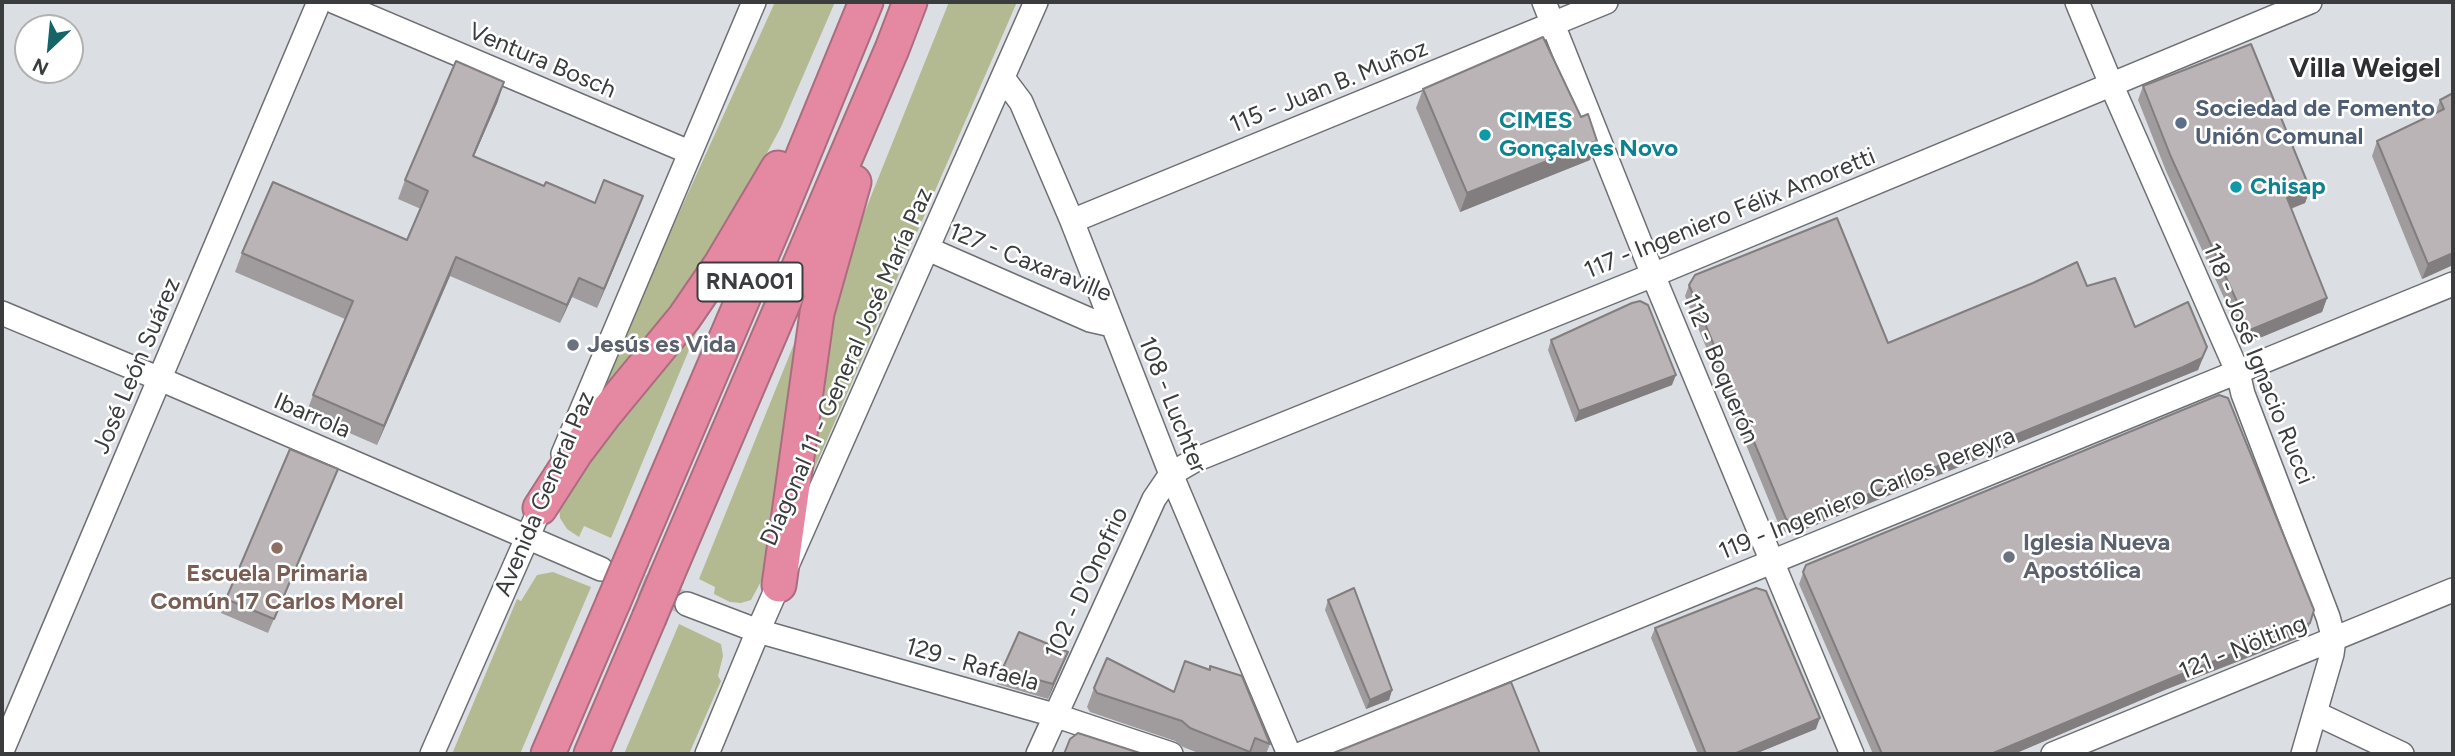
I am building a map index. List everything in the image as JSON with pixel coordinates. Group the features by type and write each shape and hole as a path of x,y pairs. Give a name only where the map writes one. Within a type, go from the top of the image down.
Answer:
{"highway":[{"path":"534,523 576,452 684,318 721,264 762,199 866,4"},
{"name":"RNA001","path":"548,754 866,4"},
{"name":"RNA001","path":"591,754 910,7"},
{"path":"779,585 817,313 892,49"}],"street":[{"name":"José León Suárez","path":"2,751 319,2"},
{"name":"Ventura Bosch","path":"335,2 689,152"},
{"name":"Avenida General Paz","path":"432,754 534,523 754,2"},
{"name":"Diagonal 11 - General José María Paz","path":"707,754 758,631 1036,2"},
{"name":"112 - Boquerón","path":"1544,2 1653,275 1852,754"},
{"name":"115 - Juan B. Muñoz","path":"1072,221 1606,2"},
{"name":"118 - José Ignacio Rucci","path":"2077,2 2238,373 2243,394 2334,639"},
{"name":"117 - Ingeniero Félix Amoretti","path":"1171,474 1195,460 1653,275 2310,2"},
{"name":"108 - Luchter","path":"1003,78 1021,102 1072,221 1171,474 1289,754"},
{"name":"127 - Caxaraville","path":"928,249 1090,320 1112,325"},
{"name":"119 - Ingeniero Carlos Pereyra","path":"1301,754 2453,284"},
{"name":"Ibarrola","path":"2,313 160,379 534,523 601,569"},
{"name":"102 - D'Onofrio","path":"1038,754 1154,499 1171,474"},
{"name":"121 - Nölting","path":"2053,754 2453,590"},
{"path":"687,604 758,631"},
{"name":"129 - Rafaela","path":"758,631 1054,715 1171,754"},
{"path":"2303,754 2334,639"},
{"path":"2315,713 2402,754"}],"green space":[{"path":"775,2 835,2 781,127 705,268 588,413"},
{"path":"949,2 1017,2 803,495 824,332 859,226"},
{"path":"713,292 611,538 584,526 579,537 567,529 560,518 559,508 563,493"},
{"path":"796,339 801,341 765,574 751,600 730,602 714,594 715,587 699,579"},
{"path":"553,572 591,587 520,754 452,754 517,599 521,601 537,575"},
{"path":"679,624 721,644 723,656 718,676 721,681 689,754 624,754"}],"building":[{"path":"1543,37 1581,117 1588,114 1597,141 1467,193 1423,89"},
{"name":"Chisap","path":"2251,44 2310,189 2287,198 2327,298 2250,330 2171,157 2143,86"},
{"path":"456,61 504,82 473,156 544,186 546,182 595,203 604,180 643,196 604,289 579,278 567,305 456,257 384,426 313,395 353,301 242,253 273,182 407,240 428,191 405,180"},
{"path":"2453,93 2453,253 2428,264 2377,141 2444,109 2440,100"},
{"path":"1837,218 1888,343 2077,262 2087,286 2115,278 2135,327 2188,302 2207,347 2202,358 2183,367 1795,524 1786,519 1689,285 1695,275"},
{"path":"1640,301 1648,305 1676,375 1579,411 1551,340"},
{"path":"2219,395 2228,398 2314,610 2310,623 1991,754 1882,754 1803,572 1806,565"},
{"name":"Escuela Primaria Común 17 Carlos Morel","path":"290,449 338,469 274,619 226,599"},
{"path":"1354,588 1392,690 1370,700 1328,600"},
{"path":"1756,588 1766,591 1820,718 1734,754 1706,754 1655,628"},
{"path":"1019,632 1068,652 1053,684 1002,670"},
{"path":"1107,658 1174,692 1185,661 1210,670 1210,666 1242,676 1270,744 1255,738 1250,752 1190,728 1182,721 1097,693 1094,688"},
{"path":"1511,682 1540,754 1331,754"},
{"path":"1078,733 1143,754 1064,754 1070,739"}],"tunnel":[{"path":"610,573 687,604"}],"place":[{"name":"Sociedad de Fomento Unión Comunal","path":"2181,123"},
{"name":"CIMES Gonçalves Novo","path":"1485,135"},
{"name":"Chisap","path":"2236,187"},
{"name":"Jesús es Vida","path":"573,345"},
{"name":"Escuela Primaria Común 17 Carlos Morel","path":"277,548"},
{"name":"Iglesia Nueva Apostólica","path":"2009,557"}],"district":[{"name":"Villa Weigel","path":"2365,69"}]}
